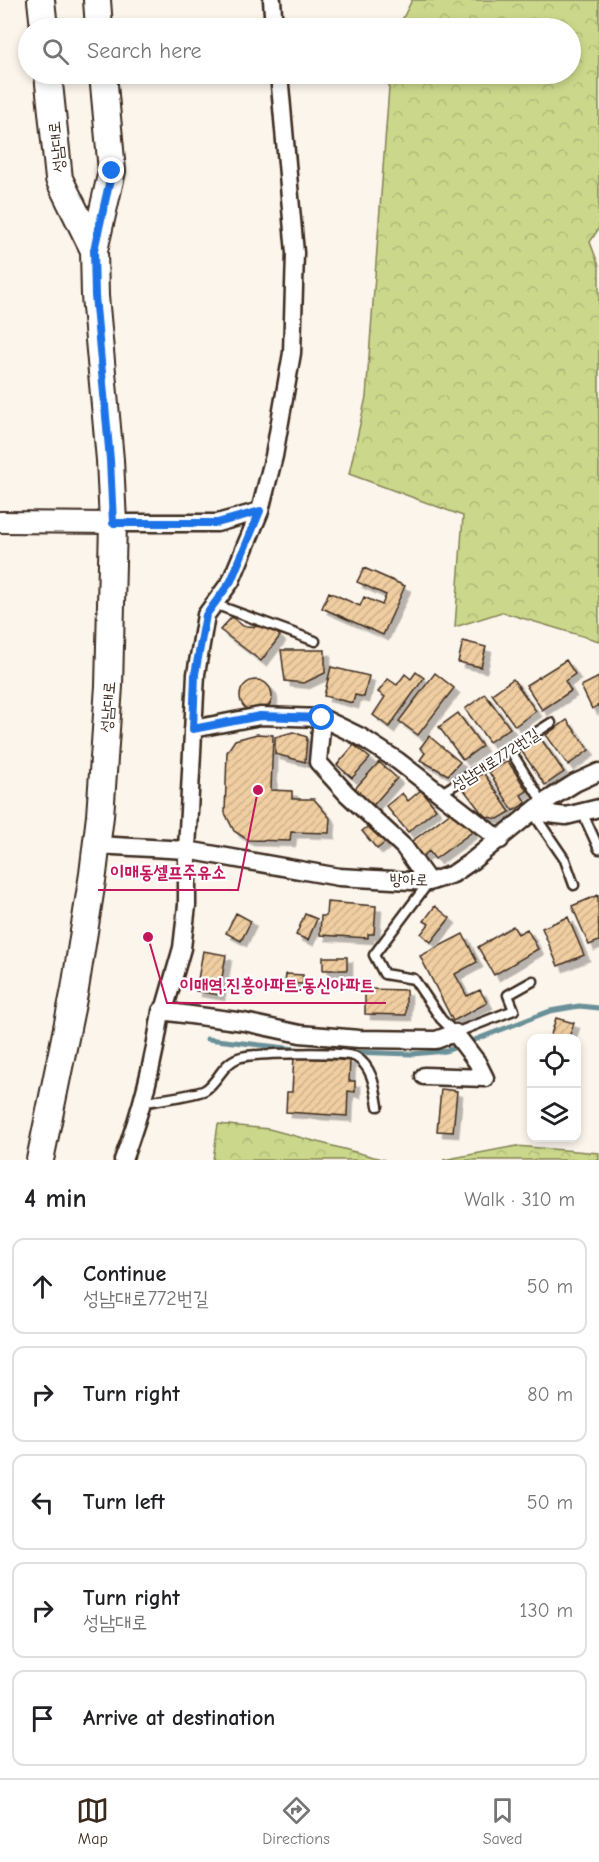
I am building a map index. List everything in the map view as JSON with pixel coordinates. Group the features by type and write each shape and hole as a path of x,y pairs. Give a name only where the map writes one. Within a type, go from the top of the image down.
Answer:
{"main road":[{"path":"41,0 43,18"},
{"path":"97,0 98,18"},
{"name":"성남대로","path":"49,84 59,179 94,250"},
{"name":"성남대로","path":"40,1160 75,989 96,845 109,686 113,523 110,460 95,296 94,250 112,171 104,84"}],"street":[{"path":"272,0 273,18"},
{"path":"123,1160 156,1050 161,1011 165,1007 182,948 187,905 187,850 195,674 206,615 231,581 260,511 274,456 292,353 295,253 280,84"},
{"path":"0,522 217,523 260,511"},
{"name":"성남대로772번길","path":"193,729 260,716 322,718 361,737 398,761 500,840"},
{"path":"322,718 318,762 346,794 404,847 429,882"},
{"name":"방아로","path":"96,845 187,850 339,877 429,882 453,874 500,840 538,808 575,783 599,772"},
{"path":"538,808 566,816 599,808"},
{"path":"161,1011 244,1022 300,1034 359,1039 436,1040 455,1033 477,1062 485,1078 424,1076"}],"lane":[{"path":"214,604 315,641"},
{"name":"성남대로772번길","path":"440,795 551,723"},
{"path":"510,750 565,860 574,885"},
{"path":"582,812 599,849"},
{"path":"429,882 374,954 384,974 414,979 441,1018 455,1033 514,1010 508,995 533,981"},
{"path":"141,1103 204,1090 227,1064 238,1058 293,1053 355,1056 366,1066 373,1080 378,1106"}],"green space":[{"path":"412,0 599,0 599,228 590,242 599,266 599,641 502,612 455,627 463,516 349,474 366,397 389,84 581,84 581,18 403,18"},
{"path":"218,1124 269,1129 385,1160 213,1160"},
{"path":"516,1146 599,1153 599,1160 443,1160"}],"building":[{"path":"364,568 405,586 383,635 322,608 329,592 360,606 364,597 382,605 386,595 357,582"},
{"path":"232,617 243,626 270,627 280,636 261,661 220,630"},
{"path":"463,641 486,647 481,667 458,662"},
{"path":"281,650 325,650 325,673 304,683 285,681"},
{"path":"566,660 575,674 565,681 571,691 542,710 526,685"},
{"path":"331,667 369,676 364,697 355,695 353,703 324,696"},
{"path":"416,672 424,678 389,727 373,715 385,697 378,692 388,679 397,685 405,674 411,679"},
{"path":"435,673 454,688 418,735 399,721"},
{"path":"599,677 599,705 592,709 581,686"},
{"path":"513,679 536,711 515,726 492,694"},
{"path":"256,680 267,685 272,696 267,707 256,712 245,707 240,696 245,685"},
{"path":"485,694 510,728 489,742 465,709"},
{"path":"458,713 482,746 463,760 439,727"},
{"path":"567,720 589,750 568,765 546,735"},
{"path":"293,732 307,737 305,762 275,754 275,737"},
{"path":"257,734 273,735 271,790 292,791 292,799 314,799 330,818 329,833 291,832 290,841 248,840 234,831 225,813 227,752 235,740"},
{"path":"429,736 460,762 448,775 420,760 425,753 420,748"},
{"path":"539,736 564,772 545,785 520,749"},
{"path":"354,745 370,758 352,778 337,765"},
{"path":"508,761 527,791 521,795 526,803 513,811 489,772"},
{"path":"379,762 397,778 369,810 351,793"},
{"path":"483,772 510,812 498,819 488,817 481,812 461,786"},
{"path":"421,790 436,809 408,832 386,806 402,793 408,801"},
{"path":"455,809 472,832 435,859 429,851 422,857 411,842"},
{"path":"372,823 387,841 377,849 362,831"},
{"path":"598,895 599,941 589,945 572,906"},
{"path":"327,902 376,906 374,934 368,934 368,938 320,935 321,916 326,916"},
{"path":"435,906 450,918 431,942 421,934 429,924 424,921"},
{"path":"236,913 251,921 241,941 226,933"},
{"path":"305,914 317,919 308,940 296,935"},
{"path":"568,917 584,955 558,966 542,928"},
{"path":"513,926 518,934 527,929 538,949 494,975 478,947"},
{"path":"463,934 477,962 455,974 467,996 480,990 487,1003 453,1021 420,956"},
{"path":"203,951 226,955 219,995 196,991"},
{"path":"323,957 347,957 347,970 323,970"},
{"path":"286,974 303,975 303,984 285,983"},
{"path":"365,989 406,990 406,1015 365,1014"},
{"path":"556,1018 574,1023 570,1034 551,1034"},
{"path":"294,1056 350,1059 349,1081 355,1081 355,1092 348,1091 347,1116 286,1112 287,1092 292,1092"},
{"path":"441,1089 457,1091 453,1132 437,1131"}],"waterway":[{"path":"348,1052 412,1054 446,1051 550,1011 579,1006 599,1008"},
{"path":"207,1039 305,1050"}],"place":[{"name":"이매동셀프주유소","path":"258,790"},
{"name":"이매역.진흥아파트.동신아파트","path":"148,937"}],"route":[{"path":"112,171 94,250 95,296 110,460 113,523 217,523 260,511 231,581 206,615 195,674 193,729 260,716 322,718"}]}
